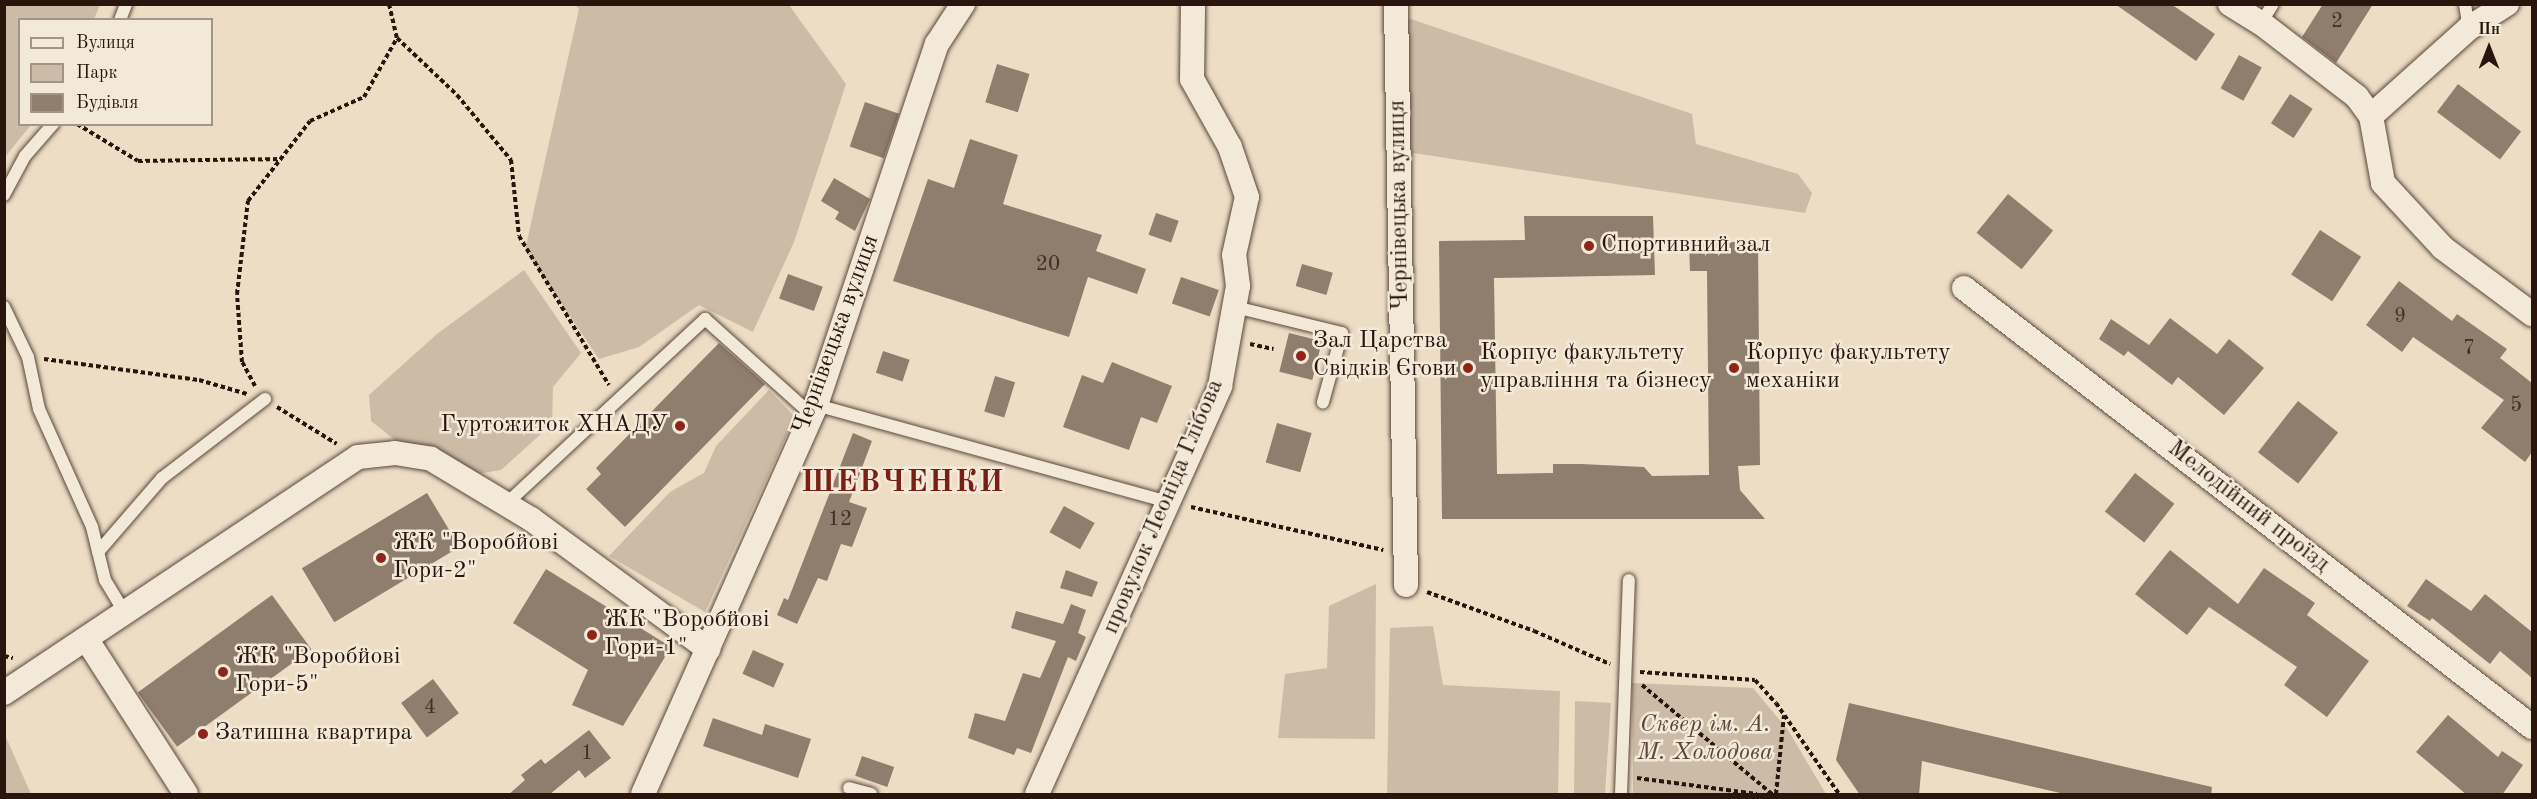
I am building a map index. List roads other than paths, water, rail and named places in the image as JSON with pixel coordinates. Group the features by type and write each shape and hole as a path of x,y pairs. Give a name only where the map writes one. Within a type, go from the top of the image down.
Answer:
{"street":[{"name":"Чернівецька вулиця","path":"643,795 814,410 937,44 963,4"},
{"name":"провулок Леоніда Глібова","path":"1037,795 1220,386 1238,286 1234,255 1247,197 1230,147 1192,79 1193,4"},
{"name":"Чернівецька вулиця","path":"1396,4 1406,585"},
{"path":"2230,4 2267,14 2357,97 2371,116 2383,183 2443,248 2532,314"},
{"path":"2371,116 2469,28 2507,4"},
{"name":"Мелодійний проїзд","path":"1964,288 2532,727"},
{"path":"4,693 87,640 124,612 358,457 395,453 431,459 506,504 708,649"},
{"path":"87,640 186,795"}],"lane":[{"path":"2464,4 2469,28"},
{"path":"4,195 24,156 51,126"},
{"path":"4,307 28,357 39,408 92,527 105,580 124,612"},
{"path":"1235,307 1342,333 1323,402"},
{"path":"506,504 705,319 814,410 1167,502"},
{"path":"98,552 162,477 265,399"},
{"path":"1621,795 1629,580"},
{"path":"849,788 871,795"}],"place":[{"name":"Спортивний зал","path":"1589,246"},
{"name":"Зал Царства Свідків Єгови","path":"1301,356"},
{"name":"Корпус факультету управління та бізнесу","path":"1468,368"},
{"name":"Корпус факультету механіки","path":"1734,368"},
{"name":"Гуртожиток ХНАДУ","path":"680,426"},
{"name":"ЖК \"Воробйові Гори-2\"","path":"381,558"},
{"name":"ЖК \"Воробйові Гори-1\"","path":"592,635"},
{"name":"ЖК \"Воробйові Гори-5\"","path":"223,672"},
{"name":"Затишна квартира","path":"203,734"}],"district":[{"name":"ШЕВЧЕНКИ","path":"903,483"}],"park label":[{"name":"Сквер ім. А. М. Холодова","path":"1705,740"}]}
